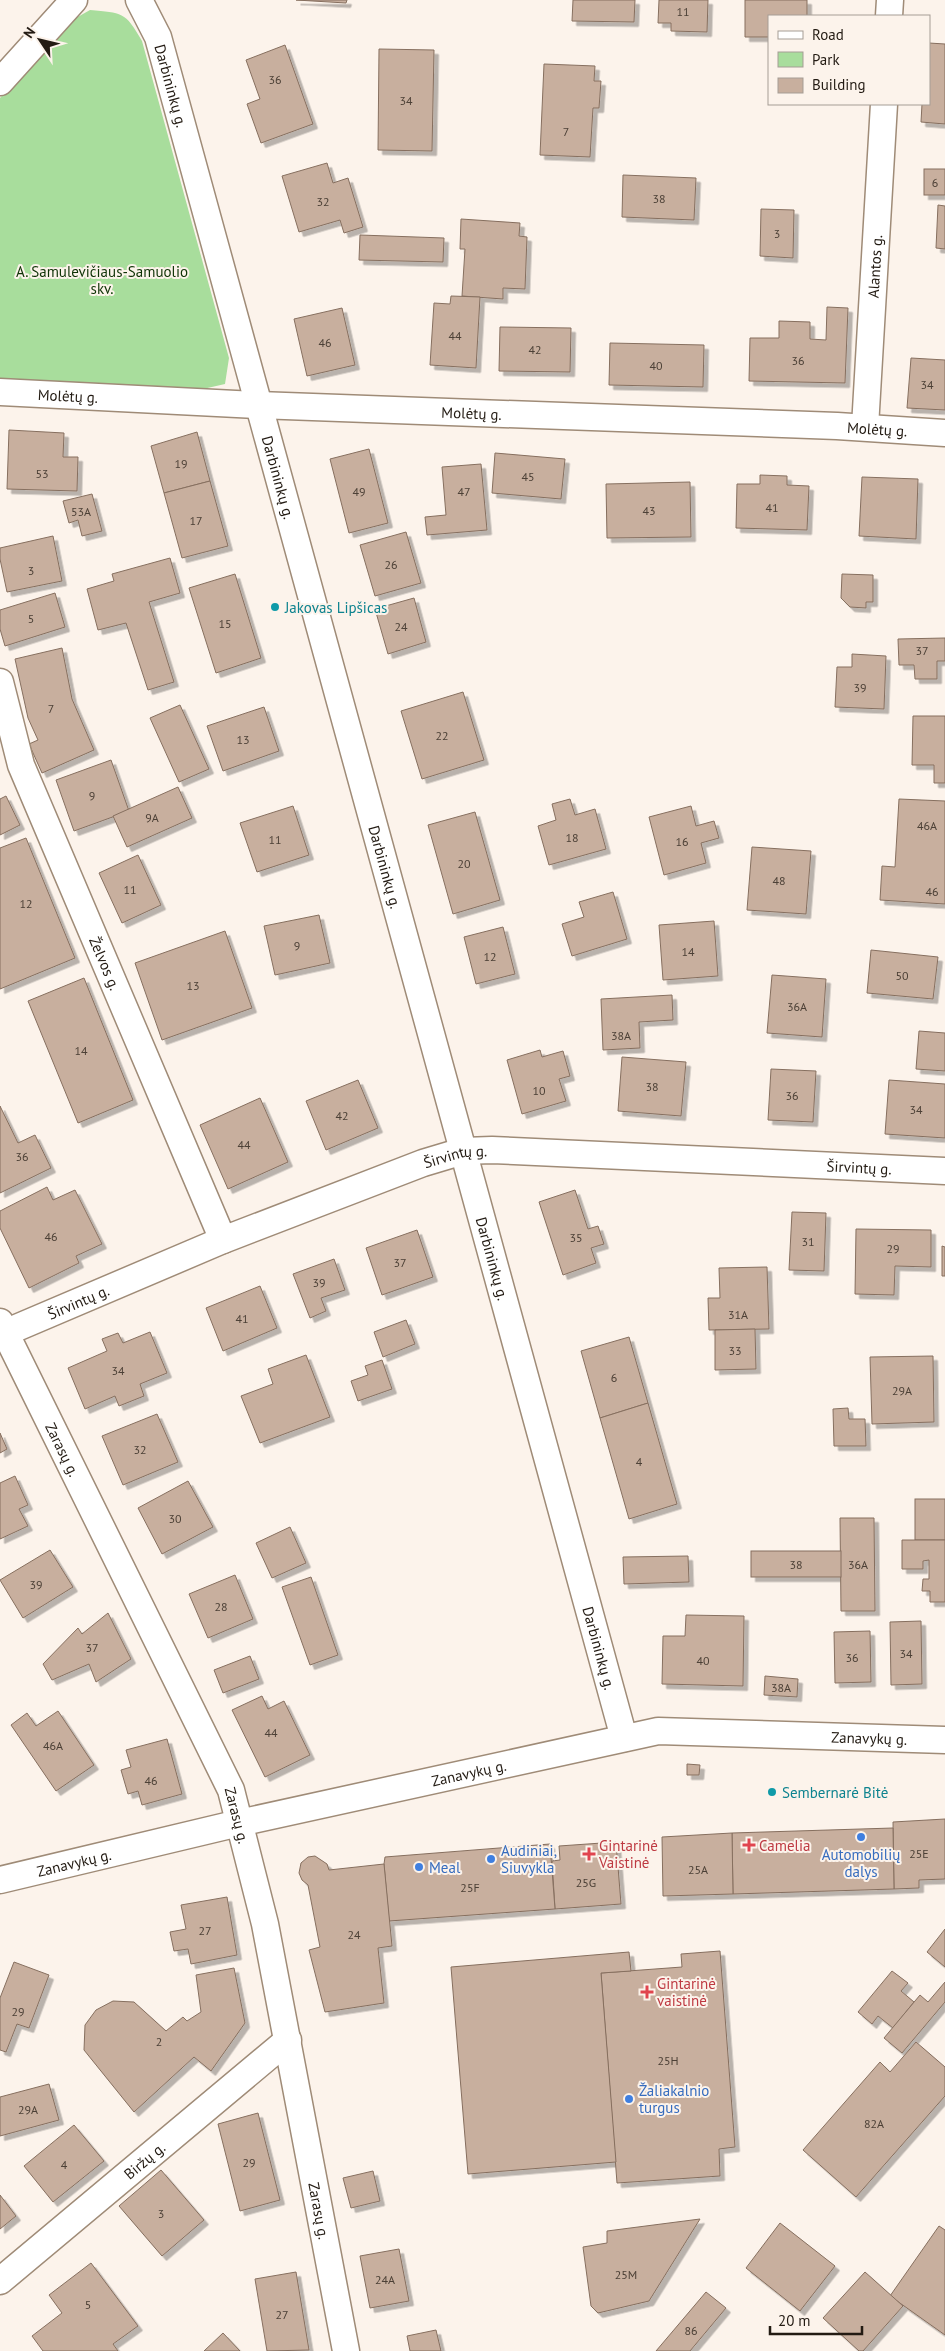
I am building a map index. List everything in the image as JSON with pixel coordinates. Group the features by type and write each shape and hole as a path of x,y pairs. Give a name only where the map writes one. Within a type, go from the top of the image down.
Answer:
{"street":[{"path":"0,82 74,0"},
{"name":"Darbininkų g.","path":"138,0 158,36 624,1738"},
{"path":"890,0 890,15"},
{"name":"Alantos g.","path":"865,427 884,105"},
{"name":"Molėtų g.","path":"0,392 258,405 865,427 945,432"},
{"name":"Želvos g.","path":"0,682 21,765 223,1240"},
{"name":"Širvintų g.","path":"2,1330 223,1240 423,1163 463,1151 492,1150 945,1171"},
{"name":"Zarasų g.","path":"2,1330 231,1790 265,1924 346,2351"},
{"name":"Zanavykų g.","path":"0,1880 239,1823 658,1731 945,1740"},
{"name":"Biržų g.","path":"0,2281 288,2040"}],"green space":[{"name":"A. Samulevičiaus-Samuolio skv.","path":"90,10 122,15 131,24 142,41 229,358 225,384 203,389 0,381 0,98 67,23"}],"building":[{"path":"296,0 347,0 346,3"},
{"path":"573,0 635,0 634,22 572,21"},
{"path":"659,0 708,0 707,32 671,31 671,23 658,23"},
{"path":"745,0 807,0 807,15 768,15 768,37 745,37"},
{"path":"930,43 945,44 945,124 921,122 922,105 930,105"},
{"path":"285,45 313,124 261,143 247,104 260,99 246,60"},
{"path":"379,49 434,50 432,151 378,150"},
{"path":"544,64 595,66 594,81 601,81 599,108 593,108 590,157 540,155"},
{"path":"327,163 333,183 348,178 363,227 344,233 340,220 299,232 282,176"},
{"path":"924,169 945,169 945,195 924,195"},
{"path":"623,175 696,178 694,220 622,217"},
{"path":"938,205 945,206 945,249 936,248"},
{"path":"761,209 794,210 793,258 760,256"},
{"path":"461,219 520,223 519,236 527,237 525,289 503,288 503,299 462,296 465,249 460,249"},
{"path":"360,235 444,238 443,262 359,260"},
{"path":"451,296 480,297 476,368 430,365 434,303 450,304"},
{"path":"827,307 848,308 845,383 749,381 750,338 779,338 779,321 810,322 810,339 826,340"},
{"path":"342,308 355,365 307,376 294,319"},
{"path":"500,327 571,328 570,372 499,371"},
{"path":"610,343 704,345 703,387 609,385"},
{"path":"911,358 945,360 945,410 907,408"},
{"path":"9,430 64,433 63,457 78,457 77,491 7,489"},
{"path":"197,432 210,481 164,493 151,446"},
{"path":"369,449 388,523 349,533 330,459"},
{"path":"495,453 565,459 561,499 492,493"},
{"path":"481,464 487,530 427,535 425,517 446,515 442,467"},
{"path":"760,475 787,476 787,485 809,486 807,530 736,528 737,484 760,484"},
{"path":"862,477 918,479 916,539 859,536"},
{"path":"210,481 228,546 182,558 164,493"},
{"path":"690,482 691,537 607,538 606,484"},
{"path":"92,494 102,531 82,536 78,520 69,523 63,501"},
{"path":"406,532 421,583 375,596 360,545"},
{"path":"53,536 62,581 7,592 0,559 0,548"},
{"path":"170,558 180,593 149,602 174,682 148,690 126,623 98,630 87,589 114,581 112,574"},
{"path":"235,574 261,658 216,673 189,588"},
{"path":"842,574 873,575 873,602 866,602 866,608 850,607 841,598"},
{"path":"55,593 65,627 5,646 0,629 0,610"},
{"path":"414,598 426,642 388,654 375,609"},
{"path":"945,638 945,661 937,661 937,679 915,679 914,665 899,665 898,639"},
{"path":"62,648 72,699 94,750 42,773 29,744 38,740 28,718 15,659"},
{"path":"852,654 886,656 884,709 835,707 837,667 852,667"},
{"path":"463,692 484,760 422,779 401,711"},
{"path":"180,705 209,769 179,782 150,718"},
{"path":"264,707 279,751 223,771 207,726"},
{"path":"913,716 945,716 945,783 934,783 934,765 912,765"},
{"path":"111,760 129,811 74,831 56,780"},
{"path":"178,787 192,818 127,847 113,816"},
{"path":"6,796 20,825 0,835 0,799"},
{"path":"570,799 575,815 595,809 606,849 549,865 538,826 556,820 552,804"},
{"path":"899,799 945,801 945,904 880,900 882,866 895,867"},
{"path":"293,806 309,855 257,872 240,823"},
{"path":"691,806 696,826 714,821 719,838 701,843 706,863 664,875 649,817"},
{"path":"475,812 500,900 453,914 428,825"},
{"path":"26,838 75,958 0,989 0,848"},
{"path":"752,847 811,851 806,914 747,910"},
{"path":"138,855 161,905 122,923 99,873"},
{"path":"613,892 627,939 572,956 562,924 584,917 579,902"},
{"path":"319,915 330,963 275,975 264,926"},
{"path":"714,921 718,976 663,980 659,925"},
{"path":"503,927 515,974 476,984 464,937"},
{"path":"225,931 252,1008 162,1040 135,963"},
{"path":"871,950 938,957 933,999 867,993"},
{"path":"772,975 826,979 822,1037 767,1033"},
{"path":"84,978 133,1100 78,1123 28,1001"},
{"path":"672,995 673,1020 639,1022 640,1048 603,1050 601,999"},
{"path":"919,1031 945,1033 945,1071 916,1069"},
{"path":"540,1050 542,1057 563,1051 570,1076 559,1079 566,1101 522,1114 507,1060"},
{"path":"622,1057 686,1062 681,1116 618,1111"},
{"path":"771,1069 816,1071 813,1122 768,1120"},
{"path":"358,1080 378,1128 326,1150 306,1101"},
{"path":"889,1080 945,1084 945,1138 885,1134"},
{"path":"260,1098 288,1162 228,1189 200,1125"},
{"path":"0,1106 18,1143 35,1135 51,1168 0,1193"},
{"path":"47,1187 53,1200 75,1190 102,1244 76,1256 79,1263 29,1288 0,1228 0,1211"},
{"path":"575,1190 588,1229 598,1226 604,1244 591,1248 596,1263 563,1275 539,1202"},
{"path":"792,1212 826,1213 824,1271 789,1270"},
{"path":"856,1229 931,1230 931,1267 895,1266 894,1295 855,1294"},
{"path":"417,1230 433,1277 382,1295 366,1248"},
{"path":"942,1246 945,1247 945,1276 942,1276"},
{"path":"334,1259 345,1290 321,1298 326,1311 310,1318 293,1274"},
{"path":"767,1267 769,1329 709,1330 708,1298 720,1298 719,1268"},
{"path":"260,1286 277,1328 223,1351 206,1308"},
{"path":"406,1320 415,1344 383,1357 374,1332"},
{"path":"755,1329 756,1369 715,1370 715,1330"},
{"path":"150,1332 167,1373 140,1384 144,1396 119,1406 115,1396 85,1409 68,1368 107,1351 102,1339 118,1333 123,1343"},
{"path":"629,1337 648,1403 600,1418 581,1351"},
{"path":"306,1355 330,1417 260,1443 241,1396 273,1384 268,1369"},
{"path":"933,1356 934,1422 872,1424 870,1357"},
{"path":"382,1360 392,1389 358,1401 351,1381 368,1375 365,1366"},
{"path":"648,1403 677,1504 629,1519 600,1418"},
{"path":"848,1408 849,1419 865,1419 866,1446 834,1446 833,1409"},
{"path":"157,1414 178,1462 123,1485 102,1436"},
{"path":"0,1433 7,1449 0,1453"},
{"path":"15,1476 28,1505 19,1509 28,1526 0,1539 0,1483"},
{"path":"188,1481 213,1527 162,1554 138,1508"},
{"path":"915,1499 945,1499 945,1540 915,1540"},
{"path":"840,1518 874,1518 875,1611 841,1611"},
{"path":"290,1527 306,1563 272,1578 256,1543"},
{"path":"902,1540 945,1540 945,1602 930,1602 930,1591 922,1591 923,1579 929,1579 929,1560 923,1561 923,1569 902,1569"},
{"path":"50,1550 73,1587 23,1618 0,1580"},
{"path":"751,1551 841,1551 841,1577 751,1577"},
{"path":"688,1556 689,1582 624,1584 623,1557"},
{"path":"235,1575 253,1619 208,1638 189,1594"},
{"path":"311,1577 338,1655 310,1665 282,1587"},
{"path":"108,1613 131,1659 96,1682 89,1664 52,1680 43,1664 78,1628 82,1634"},
{"path":"686,1615 744,1616 743,1686 662,1684 663,1636 685,1636"},
{"path":"921,1621 922,1684 891,1685 890,1622"},
{"path":"870,1631 871,1682 835,1683 834,1632"},
{"path":"250,1656 259,1679 223,1693 214,1670"},
{"path":"765,1676 798,1679 797,1697 764,1695"},
{"path":"262,1696 268,1709 284,1701 310,1755 265,1777 232,1710"},
{"path":"58,1711 94,1765 56,1791 11,1725 27,1713 36,1726"},
{"path":"167,1739 182,1794 142,1805 138,1791 128,1794 121,1770 131,1767 126,1750"},
{"path":"687,1764 700,1765 699,1775 687,1775"},
{"path":"945,1819 945,1879 919,1880 919,1888 894,1889 893,1822"},
{"path":"893,1828 894,1889 733,1894 732,1833"},
{"path":"732,1833 733,1894 663,1896 662,1837"},
{"path":"616,1842 621,1904 555,1909 552,1861 560,1860 559,1846"},
{"path":"550,1844 555,1909 389,1921 385,1857"},
{"path":"315,1856 327,1864 329,1870 384,1864 392,1946 378,1948 384,2003 325,2012 309,1950 320,1947 308,1885 302,1880 299,1873 301,1863 308,1857"},
{"path":"227,1897 237,1955 191,1964 188,1949 174,1951 170,1932 186,1929 181,1905"},
{"path":"945,1929 945,1967 927,1952"},
{"path":"720,1951 735,2147 719,2149 720,2176 617,2183 601,1973 682,1967 681,1954"},
{"path":"629,1952 631,1971 601,1973 616,2162 468,2174 451,1967"},
{"path":"14,1962 49,1975 29,2028 17,2024 6,2052 0,2050 0,1998"},
{"path":"234,1968 245,2023 211,2071 194,2057 134,2112 84,2050 85,2025 96,2010 113,2001 134,2002 166,2031 183,2017 187,2021 201,2012 196,1975"},
{"path":"892,1971 908,1983 901,1991 914,2002 893,2028 878,2016 872,2024 858,2012"},
{"path":"945,1982 945,2002 902,2053 884,2038 920,1995 928,2002"},
{"path":"916,2042 945,2067 945,2096 856,2197 803,2150 880,2062 890,2072"},
{"path":"49,2084 59,2120 0,2136 0,2097"},
{"path":"258,2113 280,2200 240,2211 218,2124"},
{"path":"74,2125 104,2161 53,2202 24,2166"},
{"path":"161,2170 204,2220 162,2256 119,2206"},
{"path":"373,2171 380,2201 351,2208 343,2178"},
{"path":"0,2195 16,2216 0,2229"},
{"path":"700,2219 649,2301 598,2313 591,2306 583,2247 607,2243 607,2231"},
{"path":"780,2223 835,2266 800,2311 746,2268"},
{"path":"939,2226 945,2230 945,2335 890,2296"},
{"path":"399,2249 409,2301 370,2308 360,2256"},
{"path":"91,2263 138,2326 113,2344 118,2351 43,2351 32,2336 62,2313 49,2295"},
{"path":"296,2272 309,2350 267,2351 255,2279"},
{"path":"865,2272 903,2306 863,2351 859,2351 823,2318"},
{"path":"706,2292 726,2308 690,2351 656,2351"},
{"path":"436,2330 441,2351 410,2351 407,2336"},
{"path":"223,2333 240,2351 204,2351"}],"place":[{"name":"Jakovas Lipšicas","path":"275,607"},
{"name":"Sembernarė Bitė","path":"772,1792"},
{"name":"Automobilių dalys","path":"861,1837"},
{"name":"Camelia","path":"749,1845"},
{"name":"Gintarinė Vaistinė","path":"589,1854"},
{"name":"Audiniai, Siuvykla","path":"491,1859"},
{"name":"Meal","path":"419,1867"},
{"name":"Gintarinė vaistinė","path":"647,1992"},
{"name":"Žaliakalnio turgus","path":"629,2099"}]}
